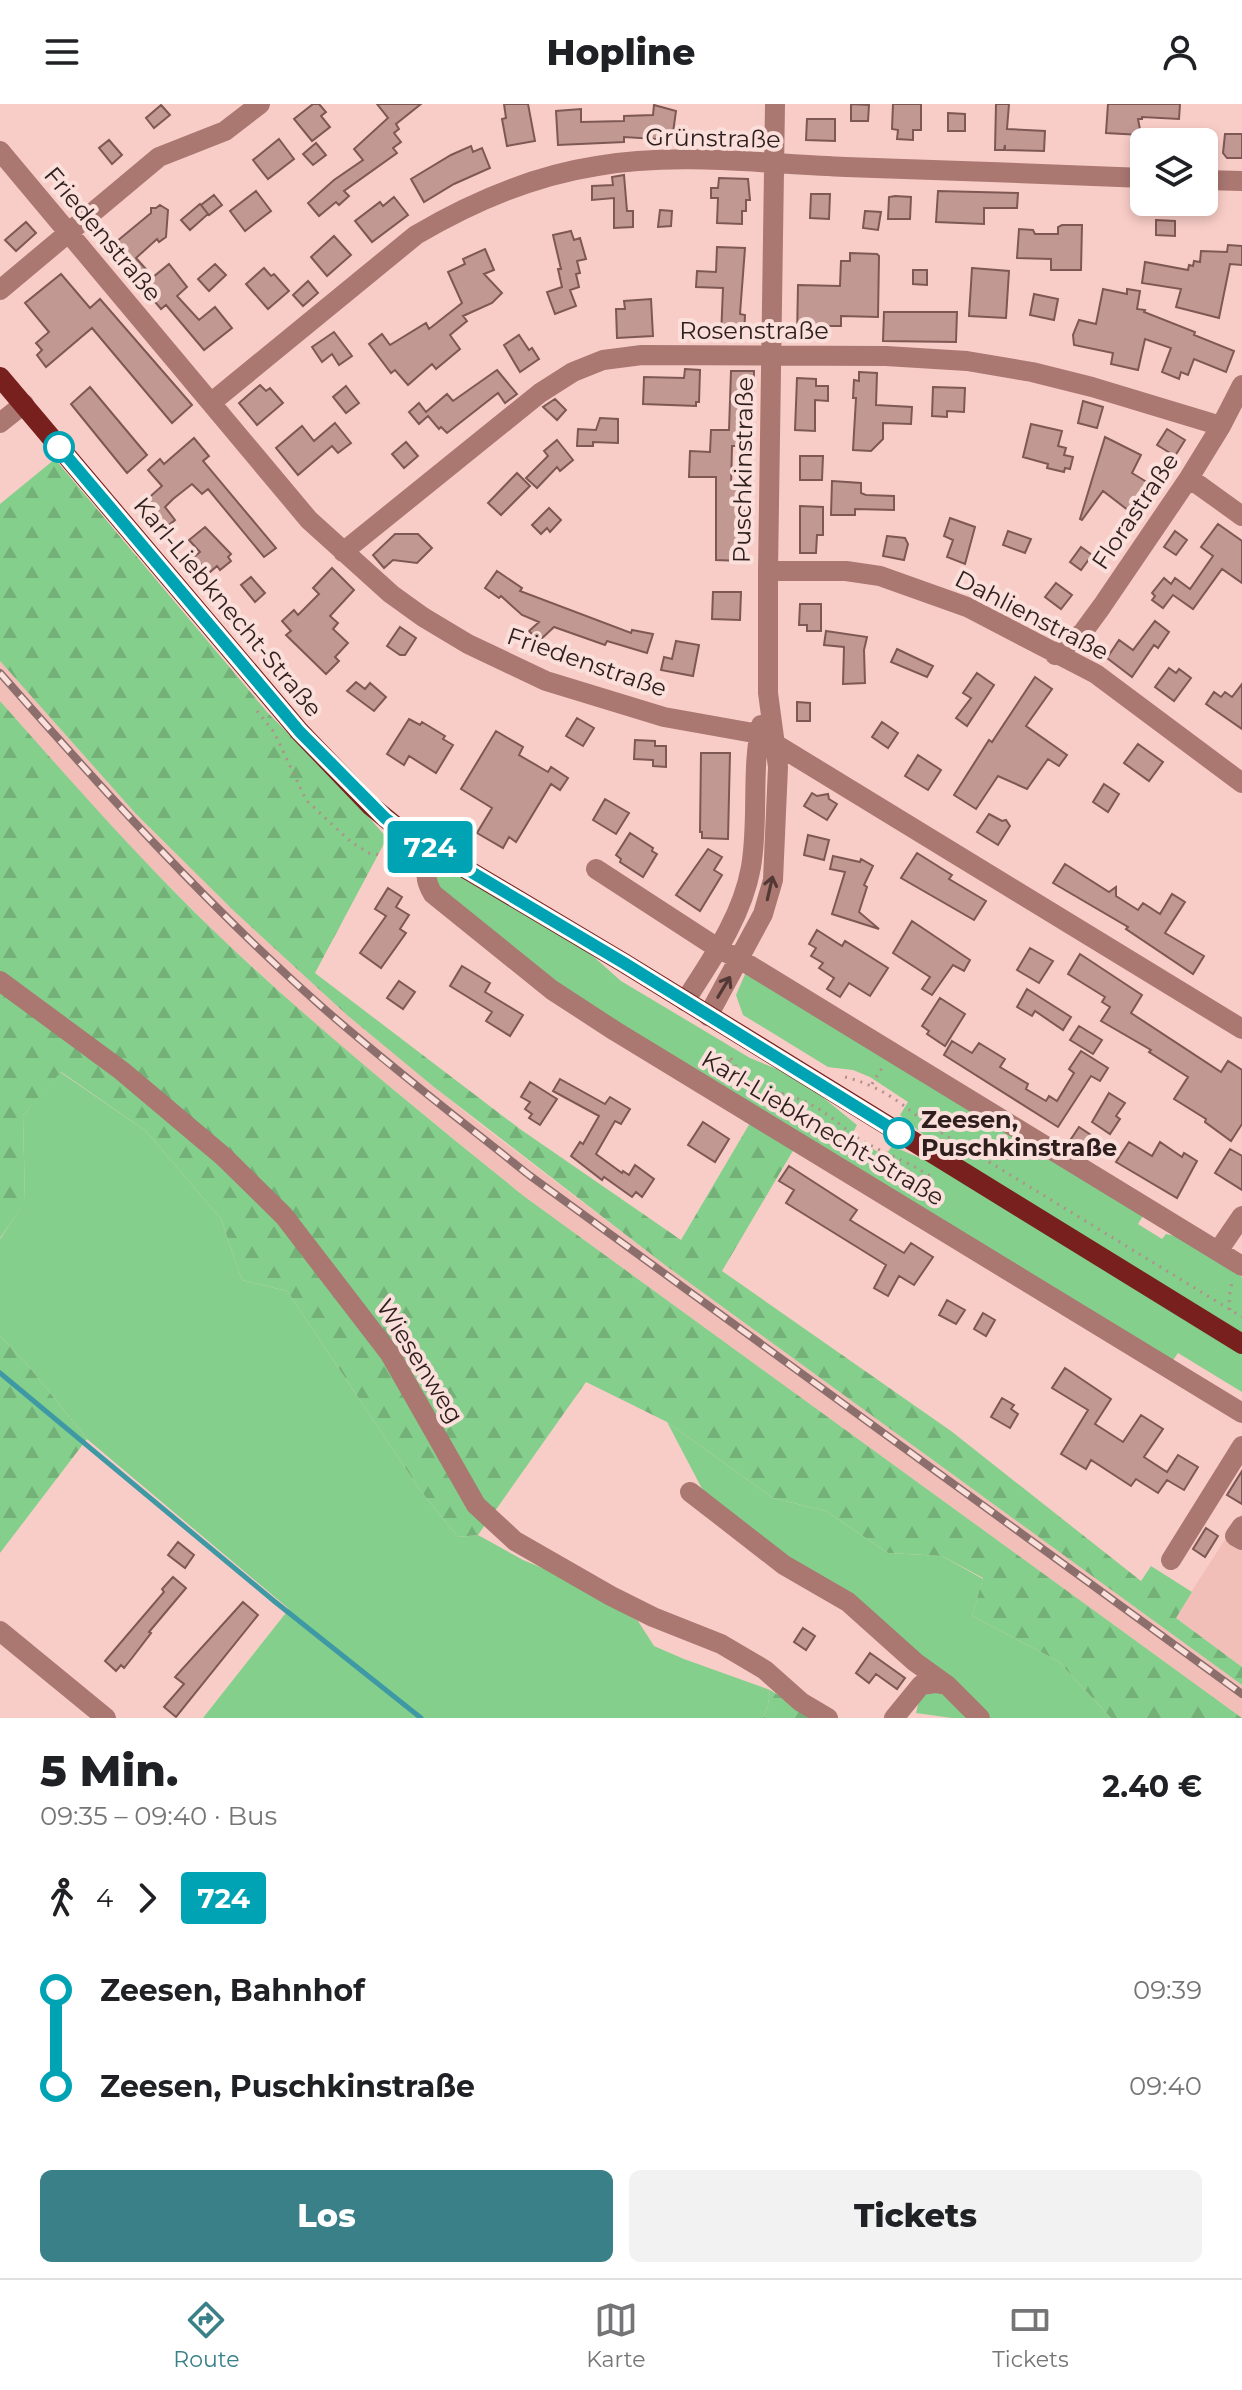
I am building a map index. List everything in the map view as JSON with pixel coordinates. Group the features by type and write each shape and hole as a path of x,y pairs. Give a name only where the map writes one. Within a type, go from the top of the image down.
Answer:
{"main road":[{"name":"Karl-Liebknecht-Straße","path":"0,377 300,732 371,806 399,829 1242,1344"}],"street":[{"path":"0,290 159,157 225,131 260,104"},
{"name":"Puschkinstraße","path":"685,1001 719,949 741,902 751,866 754,776 766,739 775,104"},
{"name":"Friedenstraße","path":"0,151 309,520 391,594 423,617 507,665 589,696 664,717 766,739 1242,1029"},
{"name":"Grünstraße","path":"212,402 416,235 452,214 528,182 598,165 684,159 1130,178"},
{"path":"1218,180 1242,181"},
{"name":"Rosenstraße","path":"343,552 540,393 573,372 603,360 642,355 771,358 886,356 967,361 1077,383 1221,426"},
{"name":"Florastraße","path":"1055,655 1083,632 1189,478 1242,385"},
{"path":"0,423 24,404"},
{"path":"1189,478 1242,516"},
{"name":"Dahlienstraße","path":"768,571 846,571 880,576 967,607 1096,674 1242,783"},
{"name":"Puschkinstraße","path":"708,1016 741,960 763,914 773,880 778,767 766,739"},
{"name":"Karl-Liebknecht-Straße","path":"437,850 424,871 426,884 433,894 552,990 627,1039 1242,1413"},
{"path":"596,869 719,949 1232,1260 1242,1216"},
{"name":"Wiesenweg","path":"0,981 145,1090 224,1157 284,1216 390,1354 476,1505 515,1541 611,1596 653,1617 721,1644 765,1670 801,1702 828,1718"},
{"path":"1171,1560 1242,1446"},
{"path":"690,1492 784,1565 848,1602 915,1662 947,1685 980,1718"},
{"path":"1242,1526 1235,1536 1242,1540"},
{"path":"0,1631 106,1718"},
{"path":"894,1718 921,1685 947,1685"}],"path":[{"path":"254,708 274,732 306,800 351,842 369,853 404,859"},
{"path":"731,1058 735,1067 761,1087 812,1105 850,1133 887,1155 912,1163 933,1178 914,1214"},
{"path":"1230,1310 1230,1288 1234,1275 1232,1260"}],"shaded area":[{"path":"0,661 136,814 235,912 347,1015 476,1121 665,1265 1242,1685 1242,1718 525,1197 328,1036 215,932 117,834 0,701"},
{"path":"1242,1513 1242,1667 1175,1617"}],"green space":[{"path":"55,459 267,712 387,838 315,973 520,1129 681,1240 750,1123 794,1149 722,1271 951,1431 1141,1581 1151,1566 1192,1592 1176,1618 1242,1667 1242,1685 665,1265 434,1087 347,1015 235,912 136,814 0,661 0,504"},
{"path":"0,701 132,848 215,932 328,1034 446,1133 525,1197 1242,1718 1111,1718 1058,1661 972,1616 983,1578 942,1556 888,1553 826,1511 773,1498 667,1422 586,1382 478,1535 458,1537 420,1490 287,1291 242,1280 221,1219 146,1131 61,1072 23,1115 25,1203 0,1238"},
{"path":"441,867 574,943 621,981 750,1058 777,1069 815,1091 857,1125 851,1136 885,1156 892,1146 934,1164 1242,1353 1242,1392 1178,1353 1171,1363 555,986 448,899 435,880"},
{"path":"746,972 1143,1216 1138,1224 1162,1239 1166,1234 1175,1236 1242,1277 1242,1333 939,1148 900,1115 908,1102 870,1077 853,1070 828,1067 743,1015 736,995"},
{"path":"60,1072 146,1131 221,1219 242,1280 287,1291 420,1490 458,1537 478,1535 523,1560 557,1574 638,1621 654,1646 770,1690 763,1718 203,1718 289,1609 87,1439 26,1363 0,1336 0,1239 25,1202 23,1115"},
{"path":"0,1336 26,1363 87,1439 0,1553"},
{"path":"667,1422 773,1498 826,1511 888,1553 942,1556 983,1579 972,1616 1058,1661 1111,1718 952,1718 916,1713 921,1692 941,1672 821,1580 709,1502"},
{"path":"770,1690 815,1718 763,1718"}],"building":[{"path":"313,104 319,104 326,112 321,116 330,127 312,141 294,119"},
{"path":"377,104 421,104 396,124 399,129 394,133 401,142 393,148 397,153 344,191 349,196 339,205 336,202 319,216 308,203 363,160 354,149 388,118"},
{"path":"504,104 528,104 535,141 507,146 502,119 506,118"},
{"path":"851,104 869,105 868,121 851,121"},
{"path":"893,104 921,104 921,130 913,130 913,140 897,139 898,130 892,129"},
{"path":"996,104 1009,104 1007,129 1045,131 1044,151 1005,150 1005,145 1004,150 995,150"},
{"path":"1108,104 1180,104 1179,119 1142,117 1138,119 1140,128 1130,128 1130,134 1106,133"},
{"path":"161,105 170,115 154,128 146,118"},
{"path":"654,105 676,111 672,140 624,137 624,142 558,145 556,111 581,109 581,122 624,121 624,116 653,115"},
{"path":"948,113 965,114 965,131 948,131"},
{"path":"807,119 835,119 835,141 806,140"},
{"path":"1225,134 1242,134 1242,158 1227,158 1223,153"},
{"path":"279,139 294,159 268,179 253,160"},
{"path":"109,140 122,155 112,164 99,148"},
{"path":"316,143 326,155 313,165 303,154"},
{"path":"471,146 473,152 482,148 490,168 424,202 411,179"},
{"path":"624,175 627,211 633,211 633,227 614,228 614,198 592,200 592,186 613,185 612,177"},
{"path":"719,178 748,179 750,200 746,200 746,211 742,211 742,224 717,223 718,198 711,198 711,188 718,188"},
{"path":"256,191 271,211 245,231 230,211"},
{"path":"938,191 1018,193 1017,208 984,208 984,224 936,222"},
{"path":"811,194 830,194 829,219 810,218"},
{"path":"214,195 222,205 209,215 201,205"},
{"path":"394,197 408,215 372,242 355,221 380,202 383,206"},
{"path":"889,197 911,197 910,219 888,219"},
{"path":"200,204 208,214 190,230 181,220"},
{"path":"160,205 168,210 166,237 159,242 157,239 136,258 153,277 169,264 187,287 177,296 199,320 215,307 232,328 204,350 166,305 161,309 132,274 129,277 105,251 151,213 151,208"},
{"path":"660,210 672,211 671,226 658,227"},
{"path":"865,211 881,212 878,230 863,228"},
{"path":"1156,220 1175,221 1175,236 1156,235"},
{"path":"26,222 36,233 16,251 5,240"},
{"path":"1082,225 1081,270 1051,270 1051,259 1017,258 1019,229 1033,230 1035,234 1058,234 1058,227"},
{"path":"571,231 574,240 580,238 586,259 577,261 579,287 570,290 576,306 555,314 547,292 562,287 553,235"},
{"path":"334,236 351,255 327,276 311,257"},
{"path":"1228,245 1242,246 1242,265 1230,264 1219,318 1176,307 1181,289 1142,283 1145,262 1188,270 1194,261 1200,262 1201,251 1227,252"},
{"path":"717,247 745,248 740,314 745,315 744,338 721,337 723,288 696,287 697,271 716,272"},
{"path":"485,249 494,270 484,274 502,293 492,303 463,316 467,321 450,335 460,349 436,369 432,364 408,385 395,370 391,373 369,344 382,334 390,345 426,323 429,329 462,303 448,272 465,264 463,259"},
{"path":"850,253 879,256 878,317 841,316 841,326 819,326 819,339 797,338 798,285 840,286 841,261 850,261"},
{"path":"215,264 226,275 209,291 198,279"},
{"path":"264,268 289,291 268,309 246,284"},
{"path":"972,268 1009,271 1006,318 969,316"},
{"path":"913,270 927,270 927,285 913,284"},
{"path":"61,274 90,308 100,299 192,405 172,423 92,328 46,367 37,355 42,350 36,343 49,332 25,303"},
{"path":"308,281 318,293 303,306 293,295"},
{"path":"1103,289 1127,294 1127,289 1140,291 1137,309 1234,351 1226,372 1194,359 1188,375 1181,372 1179,379 1162,372 1171,348 1145,339 1138,370 1111,364 1113,353 1074,345 1073,335 1079,320 1096,324"},
{"path":"1034,294 1058,299 1054,320 1030,315"},
{"path":"651,299 653,336 617,338 616,309 625,309 624,301"},
{"path":"884,312 957,312 956,342 883,341"},
{"path":"334,332 352,356 339,365 332,354 322,362 312,347"},
{"path":"519,335 539,359 520,372 504,345"},
{"path":"685,369 700,370 699,402 696,406 643,404 644,377 684,378"},
{"path":"497,370 517,394 505,403 498,393 447,433 428,416 419,424 409,412 419,403 426,412 447,394 453,401"},
{"path":"731,371 754,371 752,446 732,446 731,488 745,488 742,561 716,560 716,477 689,477 690,451 710,452 711,430 729,430"},
{"path":"859,372 877,373 876,405 912,407 911,424 883,423 883,439 871,451 853,450 854,380 859,381"},
{"path":"797,378 816,379 816,386 828,386 828,401 815,400 815,431 795,430"},
{"path":"260,385 266,391 270,388 283,403 257,425 239,403"},
{"path":"346,386 359,403 346,413 333,397"},
{"path":"90,387 147,455 127,473 71,404"},
{"path":"933,387 965,388 964,412 947,411 947,417 932,416"},
{"path":"555,399 566,410 557,420 543,407"},
{"path":"1083,401 1103,407 1097,428 1078,423"},
{"path":"600,418 618,419 618,443 593,442 593,446 577,446 578,429 596,430"},
{"path":"335,423 351,443 338,453 332,446 298,475 276,448 302,426 314,441"},
{"path":"1031,424 1062,431 1058,446 1066,448 1064,455 1073,457 1070,469 1065,468 1064,472 1047,468 1048,464 1023,457"},
{"path":"1167,429 1185,440 1175,456 1157,445"},
{"path":"1105,437 1141,455 1132,473 1150,484 1142,498 1144,500 1133,514 1103,491 1082,520 1080,519"},
{"path":"194,438 209,456 203,461 276,548 264,557 208,489 202,494 192,484 165,507 175,520 158,534 148,521 155,516 144,502 162,486 148,470 160,459 164,464"},
{"path":"557,440 573,460 560,471 557,467 537,488 526,478 548,456 544,451"},
{"path":"406,442 418,456 404,468 392,454"},
{"path":"800,456 823,456 822,480 800,480"},
{"path":"517,473 530,486 501,515 488,503"},
{"path":"832,481 861,483 861,493 866,495 894,496 894,510 855,509 855,515 831,515"},
{"path":"800,506 823,507 823,535 817,535 816,553 800,553"},
{"path":"549,508 561,520 550,532 547,528 541,534 532,525"},
{"path":"950,518 975,527 965,564 947,557 953,540 944,536"},
{"path":"1218,524 1242,541 1242,583 1222,569 1193,609 1173,595 1163,608 1152,600 1155,596 1152,593 1164,578 1171,584 1175,578 1190,589 1213,556 1201,547"},
{"path":"205,527 231,554 228,557 231,561 220,570 217,566 209,573 194,557 200,552 189,540"},
{"path":"1008,531 1031,539 1025,553 1003,545"},
{"path":"1175,531 1187,540 1176,555 1164,547"},
{"path":"395,534 418,534 432,548 417,563 393,560 384,568 373,555"},
{"path":"887,536 905,538 908,544 904,560 883,556"},
{"path":"1081,547 1092,555 1081,570 1070,562"},
{"path":"332,568 354,590 330,616 338,623 333,629 348,643 335,657 339,661 326,674 286,635 291,631 282,621 294,610 298,615 319,594 313,588"},
{"path":"497,571 522,588 520,591 631,633 632,630 653,634 647,653 607,641 605,645 554,627 539,641 529,631 539,622 522,615 501,596 499,598 485,588"},
{"path":"251,577 265,593 255,602 241,585"},
{"path":"1056,583 1072,595 1061,609 1045,597"},
{"path":"713,592 741,592 740,620 712,619"},
{"path":"800,604 821,604 821,631 807,631 807,625 799,625"},
{"path":"1155,621 1169,632 1158,648 1154,645 1132,677 1107,658 1119,640 1133,650"},
{"path":"400,627 416,638 405,655 387,646"},
{"path":"826,631 867,637 864,650 865,683 843,684 844,647 824,645"},
{"path":"676,641 699,645 693,676 661,670 664,657 672,659"},
{"path":"897,649 933,666 927,677 891,662"},
{"path":"1169,668 1176,673 1179,669 1191,678 1174,701 1155,687"},
{"path":"977,673 994,685 967,726 956,718 971,698 963,693"},
{"path":"1035,677 1052,689 1026,726 1067,755 1059,766 1048,759 1027,789 998,776 976,809 954,795"},
{"path":"356,682 365,689 370,683 386,697 374,711 347,691"},
{"path":"1242,684 1242,729 1206,704 1214,692 1221,697 1225,692 1232,697"},
{"path":"797,702 810,703 810,721 797,721"},
{"path":"577,718 594,728 583,746 566,736"},
{"path":"409,719 420,725 422,722 445,736 443,739 453,745 436,773 409,756 404,765 387,754"},
{"path":"882,722 898,733 888,748 872,737"},
{"path":"496,731 523,747 519,755 548,772 551,767 568,778 560,790 551,784 516,842 509,837 503,848 477,833 492,808 461,789"},
{"path":"635,740 655,741 655,746 666,746 666,767 653,766 653,760 634,759"},
{"path":"1138,744 1163,762 1149,781 1124,763"},
{"path":"701,753 730,753 728,839 702,838 700,832"},
{"path":"918,755 941,770 928,790 905,776"},
{"path":"1104,784 1119,794 1108,812 1093,802"},
{"path":"812,793 817,796 828,794 829,799 837,804 827,820 804,806"},
{"path":"605,799 629,813 616,834 593,820"},
{"path":"989,814 1006,820 1010,826 998,845 977,832"},
{"path":"630,833 657,854 643,877 620,862 616,855"},
{"path":"808,835 829,840 824,860 804,855"},
{"path":"708,849 722,857 714,870 722,875 700,911 676,895"},
{"path":"917,853 952,875 949,879 986,901 974,920 901,878"},
{"path":"833,856 860,862 861,859 873,866 864,885 867,887 859,912 879,929 832,914 845,872 830,869"},
{"path":"1065,864 1109,892 1116,887 1116,896 1138,910 1143,903 1160,914 1172,894 1185,902 1165,933 1204,956 1193,974 1126,929 1128,927 1053,883"},
{"path":"388,888 402,897 396,907 409,915 400,929 406,933 381,968 360,953 386,916 375,909"},
{"path":"912,921 970,960 964,971 953,965 932,995 922,989 930,977 893,953"},
{"path":"817,930 842,946 845,941 888,968 870,996 849,983 840,997 827,989 834,978 819,968 823,963 811,956 816,948 809,944"},
{"path":"1030,948 1053,961 1039,983 1017,970"},
{"path":"1080,954 1142,995 1131,1013 1221,1072 1228,1061 1242,1070 1242,1124 1231,1141 1205,1122 1206,1119 1174,1099 1188,1077 1149,1052 1151,1050 1101,1021 1110,1007 1102,1002 1105,997 1068,974"},
{"path":"462,966 490,983 485,992 523,1015 510,1036 486,1021 492,1012 450,986"},
{"path":"399,981 415,992 403,1009 387,998"},
{"path":"1027,989 1071,1017 1063,1030 1035,1011 1032,1016 1017,1007"},
{"path":"940,998 965,1014 945,1046 927,1034 929,1031 922,1026"},
{"path":"1079,1026 1102,1040 1093,1054 1070,1040"},
{"path":"952,1041 972,1053 979,1043 1005,1059 1000,1067 1028,1084 1026,1089 1046,1101 1049,1096 1057,1101 1074,1073 1069,1069 1081,1051 1108,1068 1100,1081 1091,1076 1058,1127 944,1055"},
{"path":"560,1079 605,1104 610,1097 630,1109 621,1124 615,1121 596,1154 622,1173 629,1175 635,1165 654,1179 642,1197 636,1192 632,1197 604,1177 602,1180 571,1156 580,1142 583,1144 599,1116 553,1091"},
{"path":"530,1082 557,1099 540,1125 529,1118 532,1114 525,1109 530,1102 521,1097"},
{"path":"1109,1093 1125,1103 1116,1116 1120,1119 1110,1134 1092,1122"},
{"path":"703,1122 729,1139 715,1162 688,1145"},
{"path":"1079,1127 1091,1135 1081,1150 1069,1142"},
{"path":"1129,1142 1152,1156 1160,1142 1182,1157 1184,1153 1197,1161 1177,1198 1116,1162"},
{"path":"1230,1149 1242,1156 1242,1190 1215,1173"},
{"path":"789,1166 857,1210 850,1220 904,1253 911,1243 933,1257 914,1285 899,1276 888,1296 874,1288 886,1265 786,1203 794,1190 779,1181"},
{"path":"947,1300 965,1310 956,1324 939,1315"},
{"path":"983,1313 995,1320 986,1336 974,1329"},
{"path":"1065,1368 1111,1399 1095,1424 1123,1442 1141,1415 1163,1429 1144,1457 1167,1472 1178,1455 1198,1467 1184,1490 1167,1480 1158,1493 1136,1479 1131,1486 1091,1460 1086,1469 1061,1454 1088,1410 1052,1388"},
{"path":"1002,1398 1014,1405 1011,1409 1018,1414 1010,1428 991,1417"},
{"path":"1242,1471 1242,1504 1227,1495"},
{"path":"1206,1528 1218,1536 1205,1557 1193,1549"},
{"path":"178,1542 194,1555 185,1568 168,1555"},
{"path":"173,1577 186,1588 124,1668 121,1665 116,1671 105,1661 164,1592 162,1589"},
{"path":"243,1602 258,1615 176,1717 164,1707 184,1684 175,1677"},
{"path":"803,1628 815,1636 806,1650 794,1642"},
{"path":"870,1653 905,1678 897,1689 876,1674 869,1683 856,1673"}],"waterway":[{"path":"0,1373 274,1601 421,1718"}],"railway":[{"path":"0,673 195,886 278,967 372,1049 529,1175 1242,1694"}],"bus line":[{"name":"724","path":"59,447 300,732 385,818 899,1133"}],"place":[{"name":"Zeesen, Puschkinstraße","path":"899,1133"}]}
